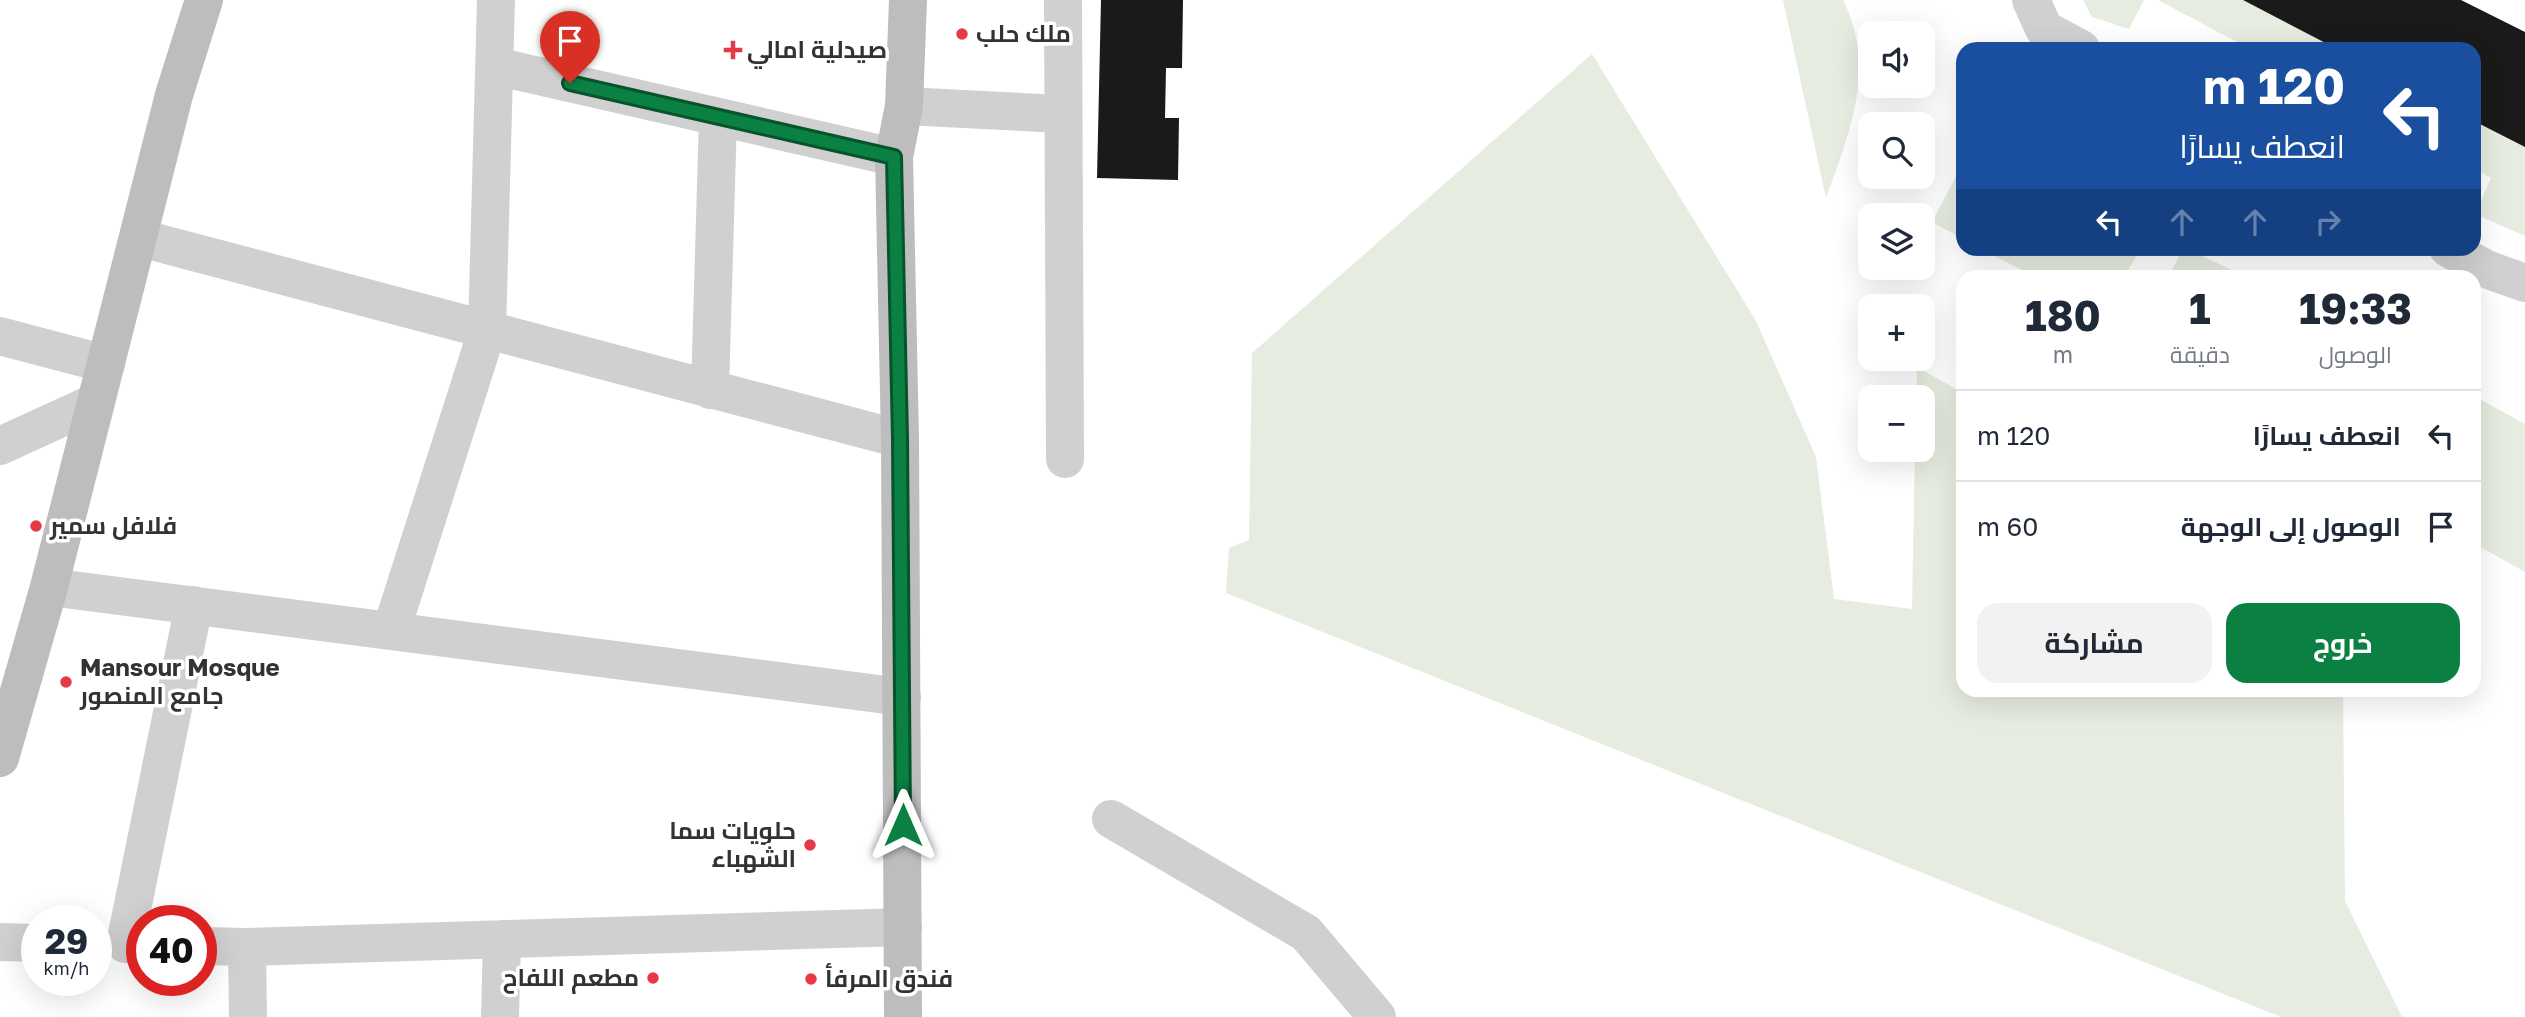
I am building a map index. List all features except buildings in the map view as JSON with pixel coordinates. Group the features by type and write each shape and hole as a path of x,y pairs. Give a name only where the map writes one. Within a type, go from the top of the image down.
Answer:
{"street":[{"path":"0,758 50,587 174,95 204,0"},
{"path":"391,631 487,331 496,0"},
{"path":"903,1017 900,439 894,157 904,106 908,0"},
{"path":"1063,0 1065,459"},
{"path":"2031,0 2045,29 2068,42"},
{"path":"495,66 894,157"},
{"path":"904,106 1062,114"},
{"path":"710,390 718,117"},
{"path":"140,238 900,439"},
{"path":"2462,256 2486,269 2525,283"},
{"path":"0,336 106,365"},
{"path":"0,446 96,402"},
{"path":"50,587 902,697"},
{"path":"121,944 194,605"},
{"path":"1111,819 1306,933 1377,1017"},
{"path":"217,946 903,927"},
{"path":"500,1017 502,939"},
{"path":"0,942 21,943"},
{"path":"247,947 248,1017"}],"shaded area":[{"path":"1783,0 1843,0 1853,25 1858,50 1856,99 1844,149 1826,198"},
{"path":"2083,0 2144,0 2129,29 2092,17"},
{"path":"2158,0 2243,0 2324,42 2237,42"},
{"path":"1592,54 1756,321 1816,457 1834,599 1912,609 1915,462 1935,462 1935,385 1916,385 1917,371 1924,371 1956,389 1956,697 2343,697 2345,901 2402,1017 2281,1017 1226,593 1229,548 1249,540 1252,353"},
{"path":"2481,124 2525,147 2525,236 2481,217 2481,200 2491,178 2481,172"},
{"path":"1956,176 1956,235 1935,224 1935,216"},
{"path":"1995,256 2136,256 2128,270 2022,270"},
{"path":"2179,256 2203,256 2232,270 2172,270"},
{"path":"2481,400 2525,424 2525,572 2481,547"}],"place":[{"name":"ملك حلب","path":"962,34"},
{"name":"صيدلية امالي","path":"733,50"},
{"name":"فلافل سمير","path":"36,526"},
{"name":"Mansour Mosque جامع المنصور","path":"66,682"},
{"name":"حلويات سما الشهباء","path":"810,845"},
{"name":"مطعم اللفاح","path":"653,978"},
{"name":"فندق المرفأ","path":"811,979"}],"route":[{"path":"570,83 894,157 900,439 903,825"}]}
